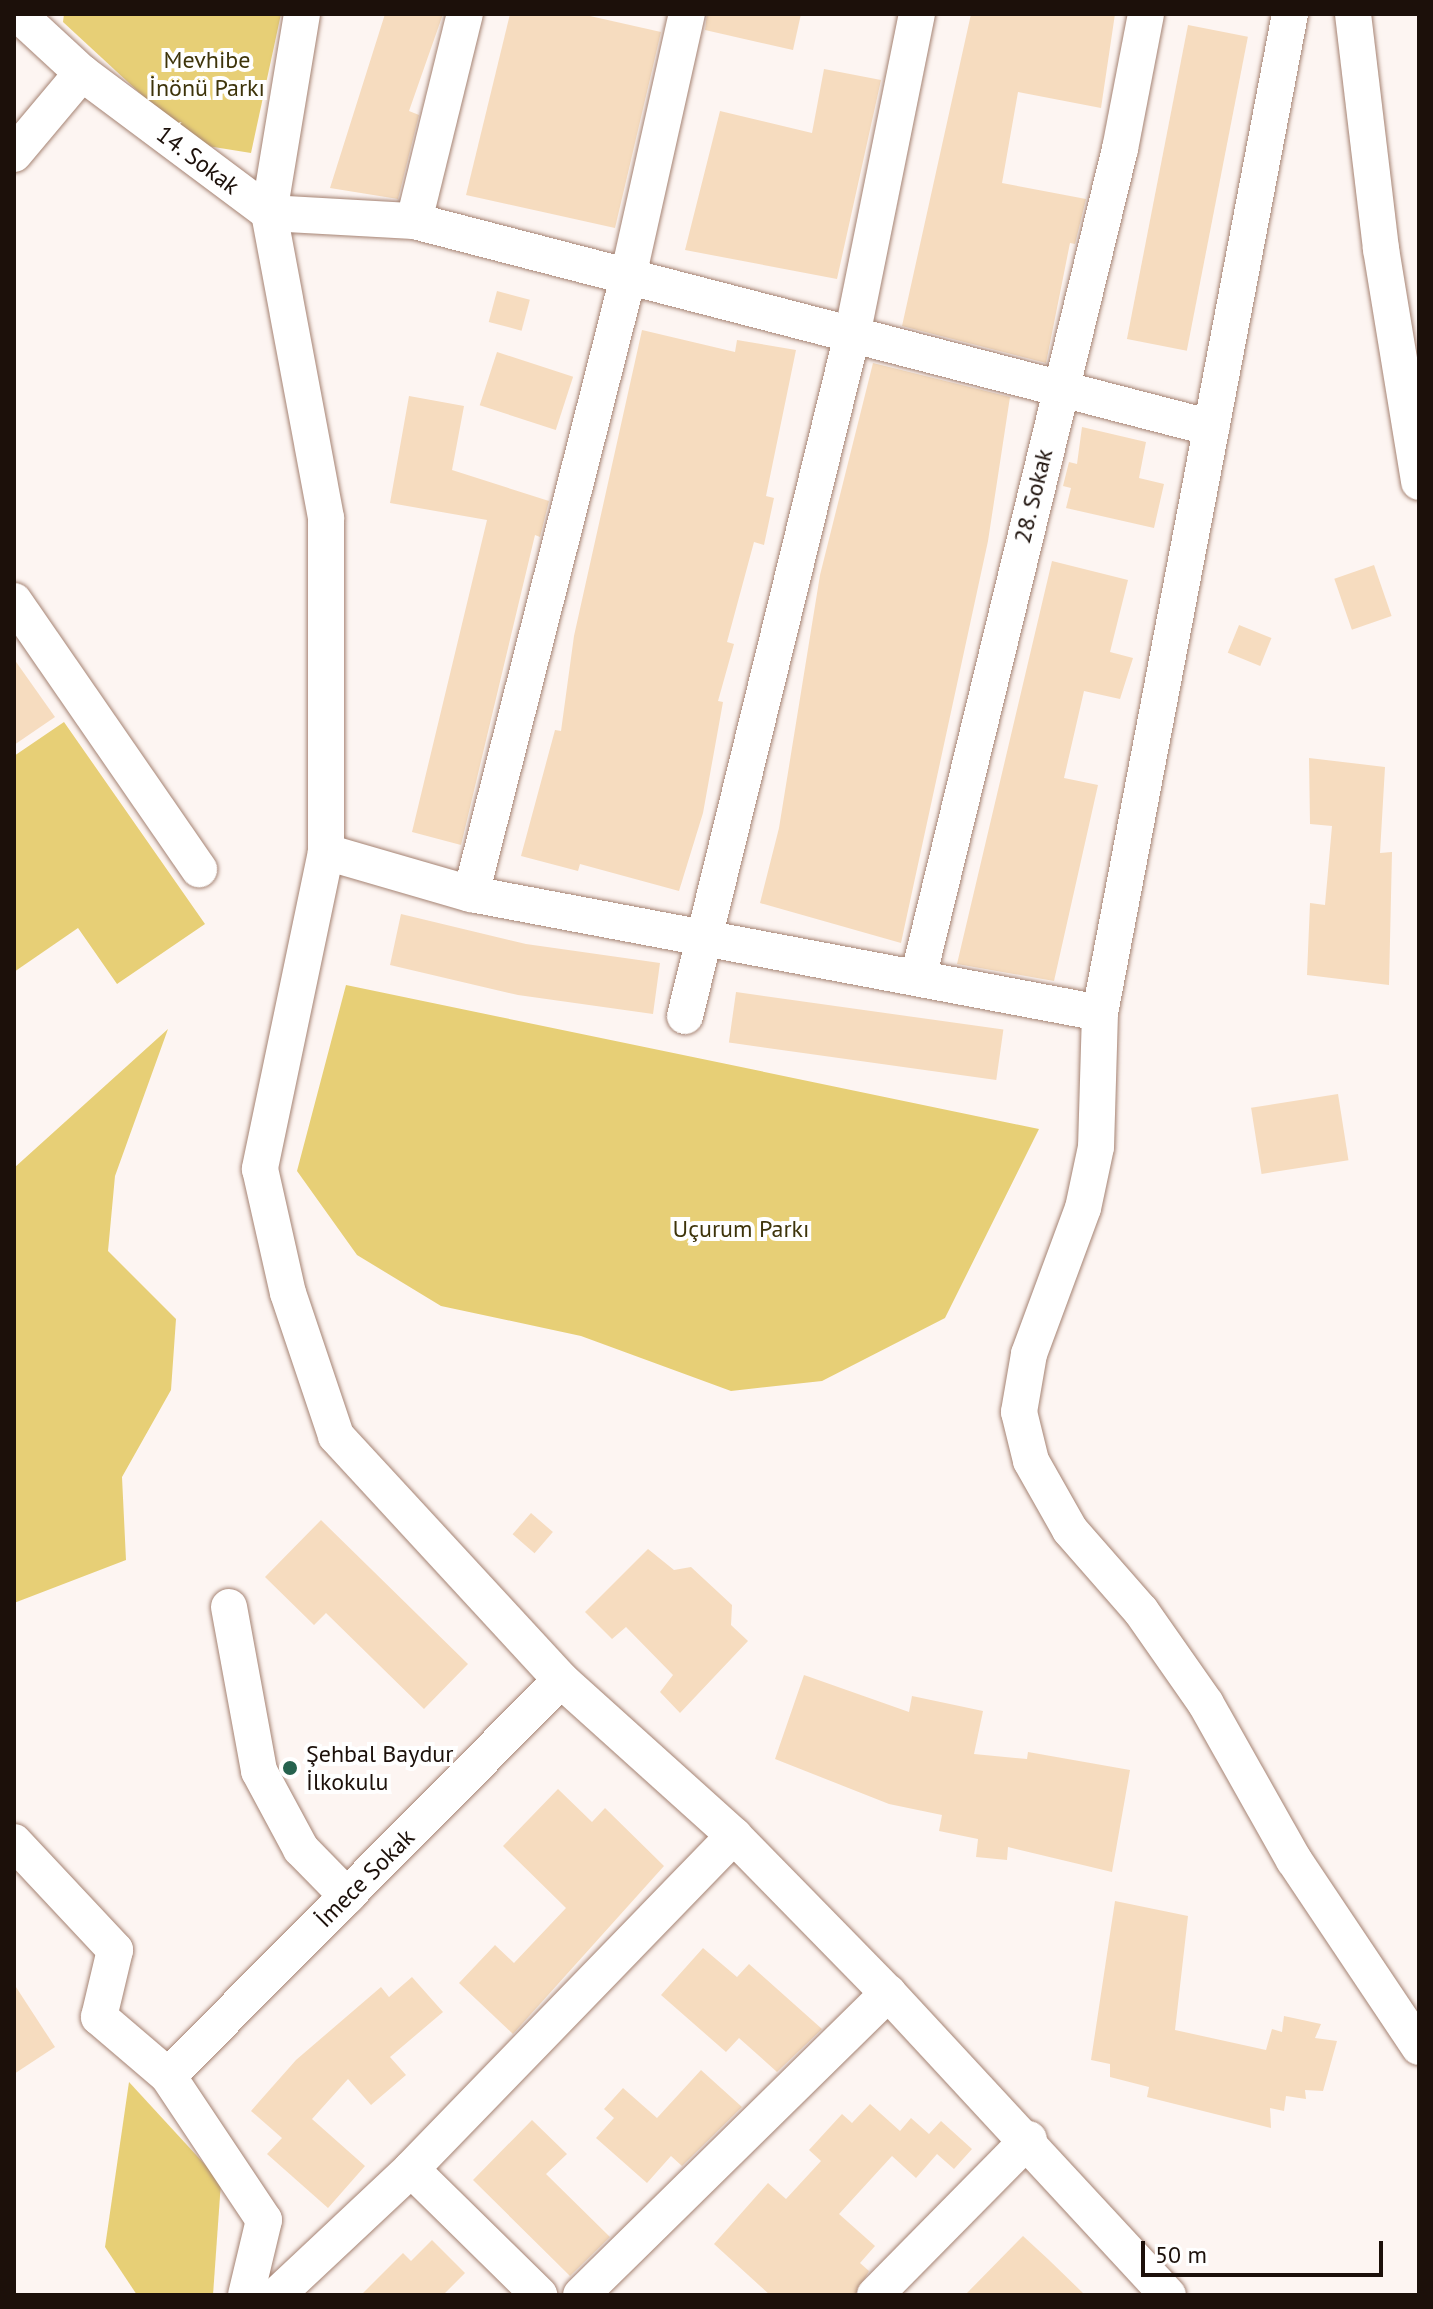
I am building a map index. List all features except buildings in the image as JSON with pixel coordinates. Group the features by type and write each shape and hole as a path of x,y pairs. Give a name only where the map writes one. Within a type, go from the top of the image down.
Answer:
{"street":[{"path":"302,14 269,213 326,518 326,852 260,1169 288,1293 336,1436 561,1680 734,1836 888,1993 1029,2139 1168,2295"},
{"path":"414,221 465,14"},
{"path":"471,894 628,277 687,14"},
{"path":"685,1016 853,331 917,14"},
{"name":"28. Sokak","path":"918,978 1146,14"},
{"path":"1290,14 1100,1013 1096,1147 1083,1208 1029,1354 1019,1412 1031,1461 1070,1530 1141,1611 1206,1704 1294,1860 1419,2047"},
{"path":"1353,14 1381,249 1419,482"},
{"name":"14. Sokak","path":"32,21 82,73 269,213"},
{"path":"14,154 82,73"},
{"path":"269,213 414,221 853,331 1059,391 1212,428"},
{"path":"14,601 199,869"},
{"path":"326,852 471,894 1100,1013"},
{"path":"229,1607 259,1771 301,1849 347,1896"},
{"name":"İmece Sokak","path":"168,2076 561,1680"},
{"path":"277,2295 411,2169 734,1836"},
{"path":"14,1842 115,1950 99,2017 168,2076 264,2220 246,2295"},
{"path":"581,2295 888,1993"},
{"path":"875,2295 1029,2139"},
{"path":"411,2169 539,2295"}],"green space":[{"name":"Mevhibe İnönü Parkı","path":"64,14 281,14 251,153 195,144 63,22"},
{"path":"64,722 205,924 117,984 78,928 14,972 14,756"},
{"name":"Uçurum Parkı","path":"346,985 1039,1129 945,1318 822,1381 731,1391 581,1336 441,1306 357,1255 297,1171"},
{"path":"168,1029 115,1176 108,1251 176,1319 171,1390 122,1477 126,1560 14,1603 14,1168"},
{"path":"129,2082 221,2182 213,2295 137,2295 105,2247"}],"place":[{"name":"Şehbal Baydur İlkokulu","path":"290,1768"}]}
